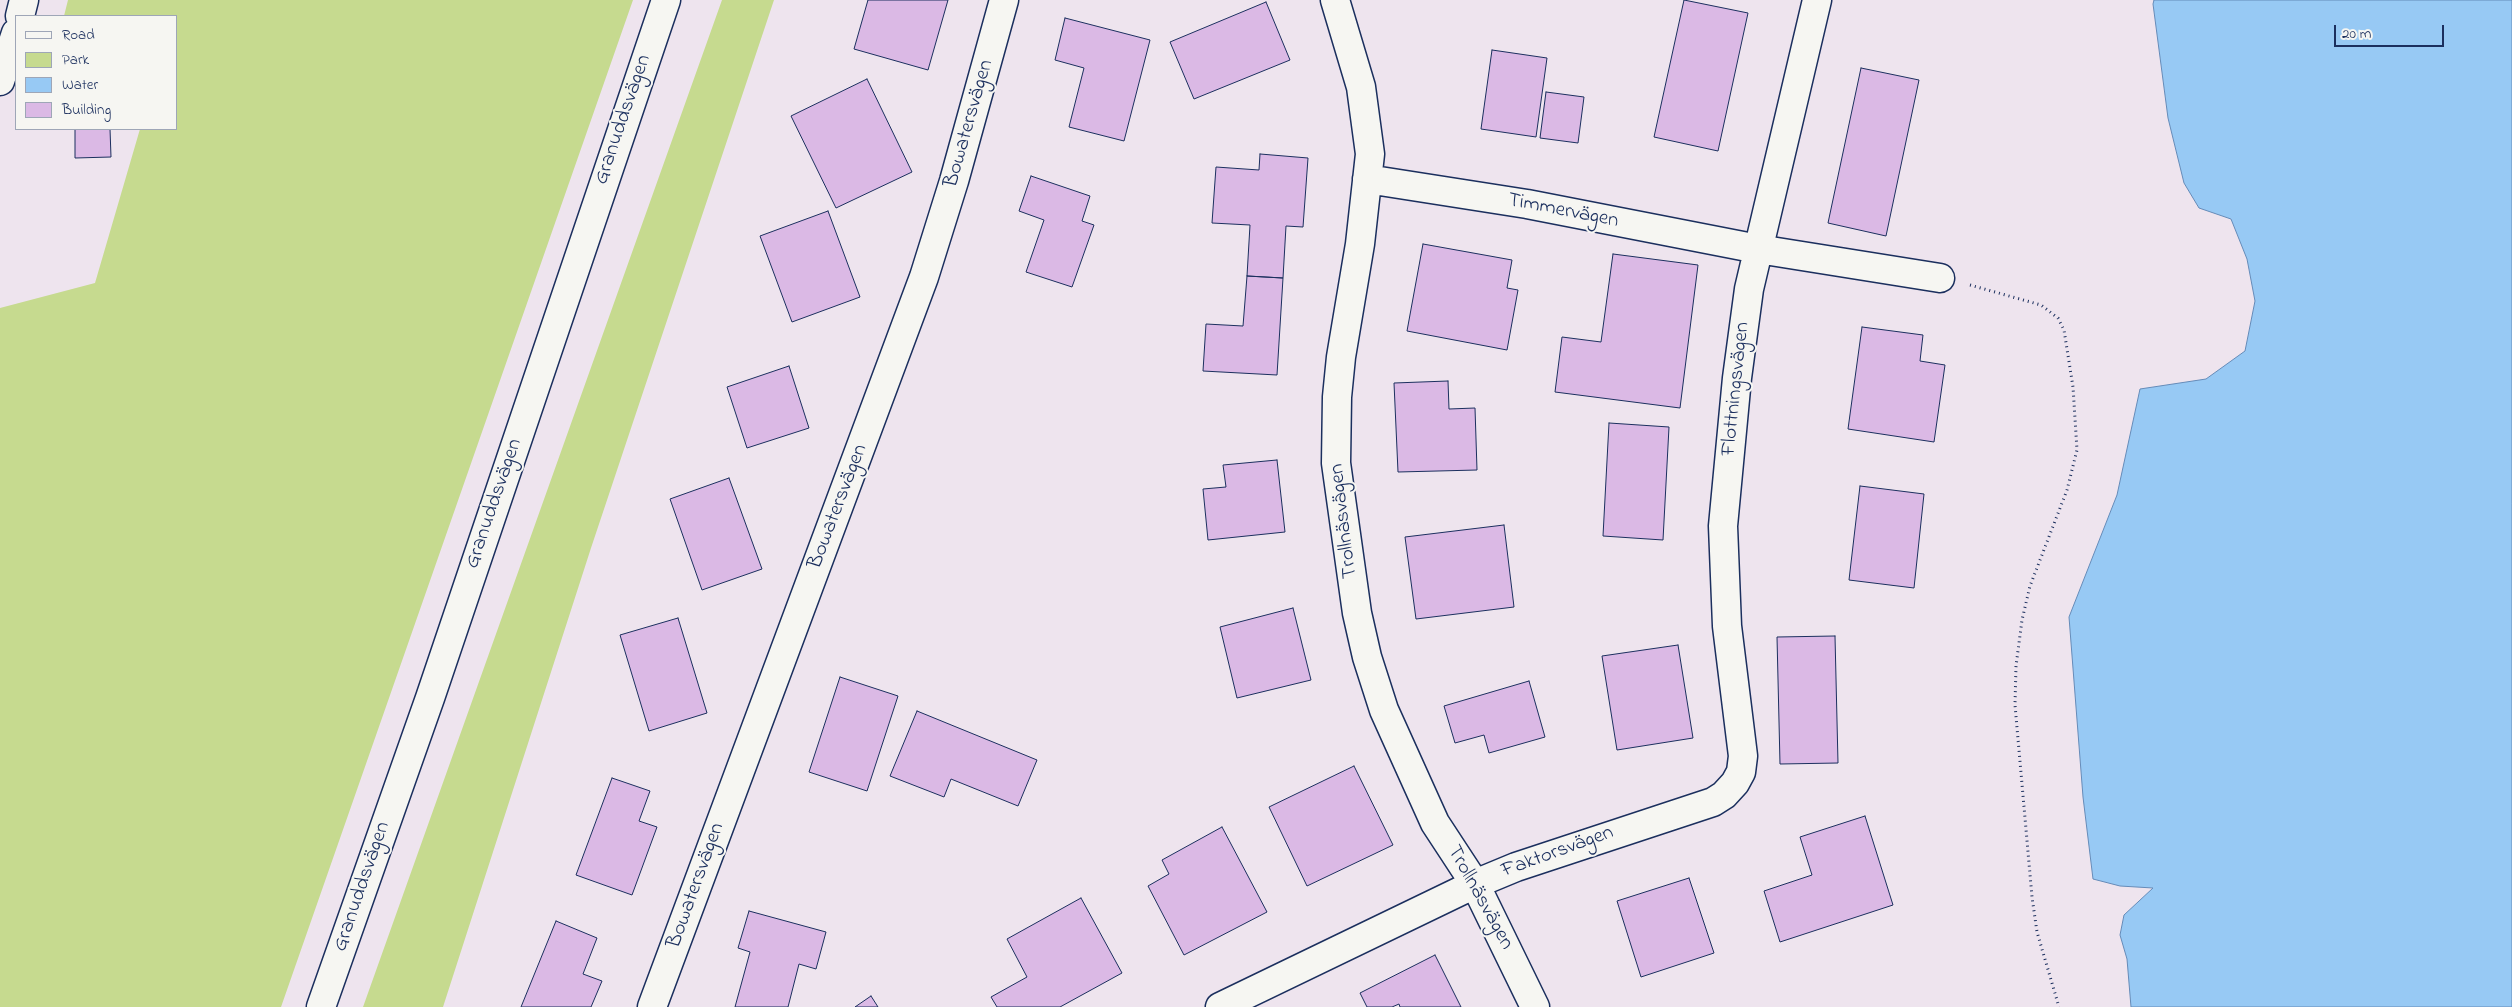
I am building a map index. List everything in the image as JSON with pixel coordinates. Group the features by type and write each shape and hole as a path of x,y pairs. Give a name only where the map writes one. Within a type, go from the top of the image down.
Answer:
{"street":[{"path":"20,15 24,0"},
{"name":"Granuddsvägen","path":"321,1007 433,689 666,0"},
{"name":"Bowatersvägen","path":"652,1007 924,277 954,181 1004,0"},
{"name":"Trollnäsvägen","path":"1335,0 1349,40 1361,87 1370,154 1360,244 1341,356 1337,398 1336,464 1349,563 1367,657 1384,710 1435,822 1475,884 1535,1007"},
{"name":"Flottningsvägen","path":"1735,783 1740,772 1743,756 1727,626 1723,526 1737,378 1749,289 1817,0"},
{"path":"0,81 15,35"},
{"name":"Timmervägen","path":"1367,179 1528,204 1758,249 1940,278"},
{"name":"Faktorsvägen","path":"1220,1007 1475,884 1534,860 1713,802 1724,795 1735,783"}],"path":[{"path":"1940,278 2041,305 2058,318 2064,330 2070,368 2077,450 2067,490 2053,520 2030,586 2022,620 2016,666 2015,695 2032,897 2037,932 2059,1007"}],"green space":[{"path":"68,0 633,0 281,1007 0,1007 0,308 95,283 140,130 178,130 178,15 64,15"},
{"path":"722,0 774,0 591,548 443,1007 363,1007"}],"water":[{"path":"2154,0 2512,0 2512,1007 2131,1007 2127,959 2120,935 2124,915 2153,888 2120,886 2093,879 2083,797 2069,617 2117,495 2140,389 2206,379 2245,351 2255,301 2247,259 2231,219 2199,208 2184,183 2168,118"}],"building":[{"path":"868,0 948,0 928,70 854,49"},
{"path":"1684,0 1748,13 1718,151 1654,137"},
{"path":"1266,2 1290,60 1194,99 1170,42"},
{"path":"1065,18 1150,40 1124,141 1069,127 1084,68 1055,60"},
{"path":"1492,50 1547,58 1536,137 1481,129"},
{"path":"1861,68 1919,80 1886,236 1828,223"},
{"path":"867,79 912,172 836,208 791,116"},
{"path":"1546,92 1584,97 1578,143 1540,138"},
{"path":"75,130 110,130 111,157 75,158"},
{"path":"1260,154 1308,158 1303,227 1286,226 1283,278 1247,276 1250,225 1212,223 1216,167 1259,170"},
{"path":"1031,176 1090,196 1082,221 1094,225 1072,287 1026,272 1044,220 1019,211"},
{"path":"828,211 860,297 792,322 760,236"},
{"path":"1423,244 1512,260 1507,288 1518,290 1507,350 1407,331"},
{"path":"1613,254 1698,265 1680,408 1555,392 1562,337 1601,342"},
{"path":"1247,276 1283,278 1277,375 1203,371 1206,324 1243,326"},
{"path":"1862,327 1923,335 1920,361 1945,365 1934,442 1848,429"},
{"path":"789,366 809,428 747,448 727,387"},
{"path":"1448,381 1449,409 1475,408 1477,470 1398,472 1394,383"},
{"path":"1609,423 1669,427 1663,540 1603,536"},
{"path":"1277,460 1285,532 1208,540 1203,489 1226,487 1223,465"},
{"path":"729,478 762,569 702,590 670,499"},
{"path":"1860,486 1924,494 1914,588 1849,580"},
{"path":"1504,525 1514,607 1416,619 1405,537"},
{"path":"1293,608 1311,680 1237,698 1220,627"},
{"path":"678,618 707,713 649,731 620,635"},
{"path":"1835,636 1838,763 1780,764 1777,637"},
{"path":"1678,645 1693,738 1617,750 1602,656"},
{"path":"840,677 898,696 867,791 809,772"},
{"path":"1529,681 1545,737 1489,753 1484,735 1455,743 1444,706"},
{"path":"917,711 1037,760 1018,806 951,779 944,797 890,776"},
{"path":"1354,766 1393,845 1307,886 1269,807"},
{"path":"612,778 650,791 639,821 657,827 632,895 576,875"},
{"path":"1865,816 1893,905 1780,942 1764,891 1812,875 1800,837"},
{"path":"1222,827 1267,912 1184,955 1148,886 1169,874 1162,860"},
{"path":"1689,878 1714,953 1641,977 1617,901"},
{"path":"1081,898 1122,973 1060,1007 997,1007 991,997 1027,977 1007,939"},
{"path":"749,911 826,932 816,969 799,964 788,1007 735,1007 750,952 738,948"},
{"path":"556,921 597,938 583,974 602,981 591,1007 521,1007"},
{"path":"1435,955 1461,1007 1400,1007 1399,1004 1392,1007 1367,1007 1360,993"},
{"path":"871,996 878,1007 855,1007"}]}
